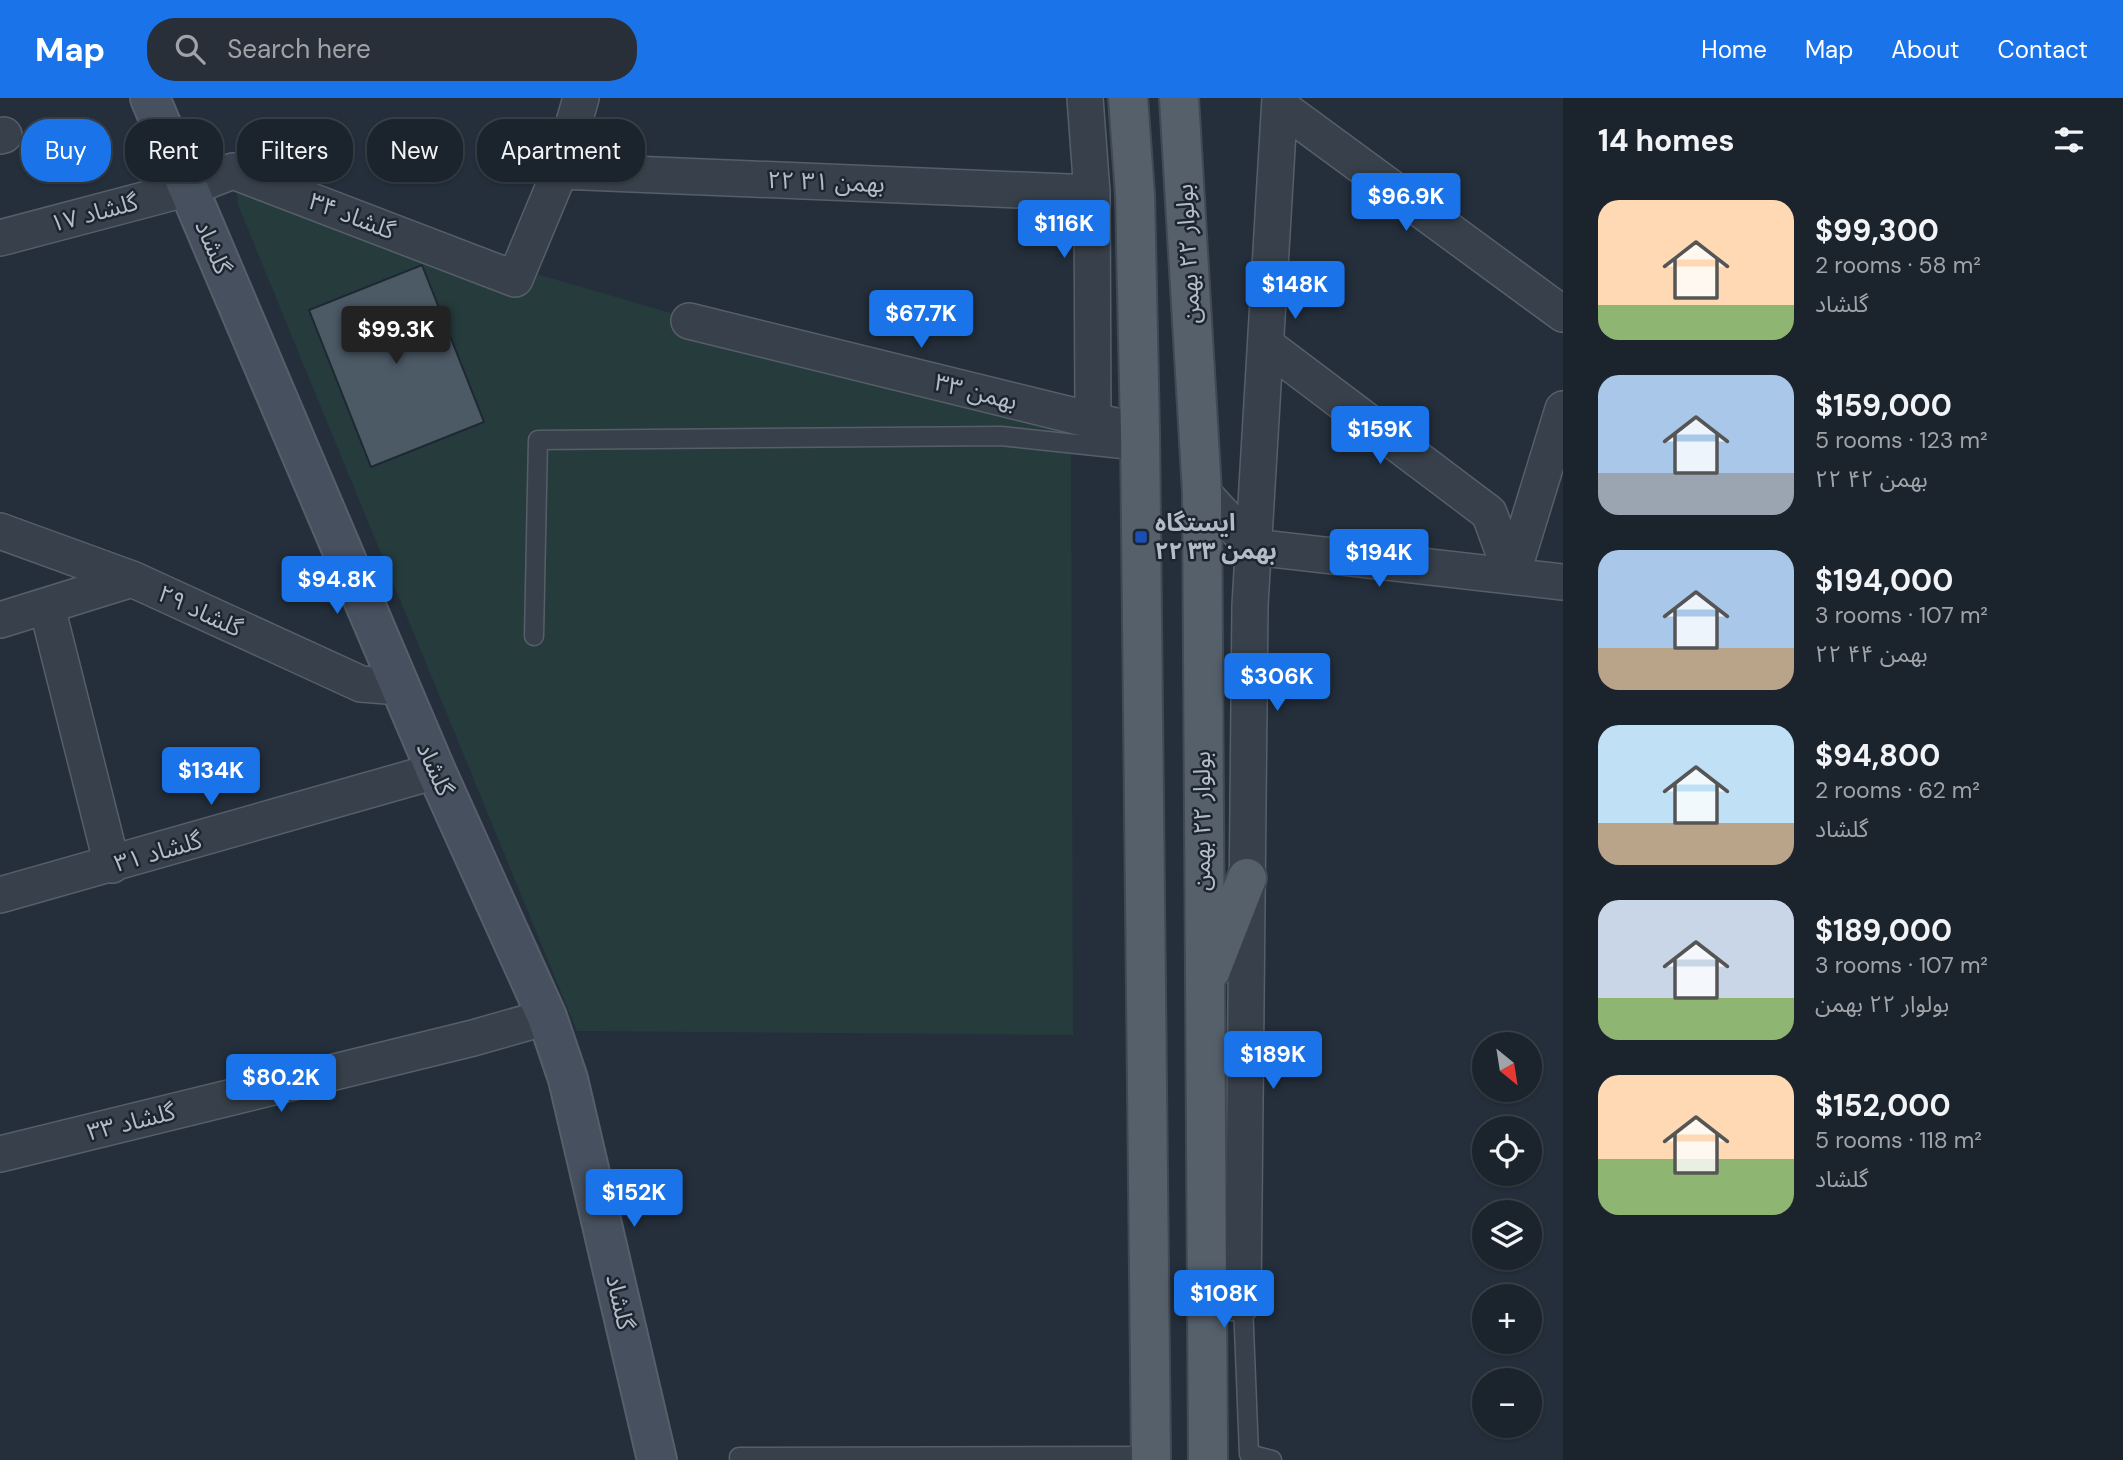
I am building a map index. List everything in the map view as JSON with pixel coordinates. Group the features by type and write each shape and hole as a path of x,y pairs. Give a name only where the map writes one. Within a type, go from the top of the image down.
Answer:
{"main road":[{"name":"بولوار ۲۲ بهمن","path":"1128,98 1135,195 1140,441 1151,1458"},
{"name":"بولوار ۲۲ بهمن","path":"1179,98 1202,492 1204,988 1225,1302 1208,1460"},
{"path":"1204,988 1247,878"}],"street":[{"name":"گلشاد","path":"150,98 436,771 547,1017 568,1079 657,1460"},
{"path":"576,119 582,98"},
{"path":"1085,98 1092,193 1093,421"},
{"path":"1281,102 1563,314"},
{"path":"1225,1302 1247,878 1253,547 1281,102"},
{"name":"گلشاد ۳۴","path":"189,188 233,171 515,279 555,182"},
{"name":"۲۲ بهمن ۳۱","path":"645,175 1092,193"},
{"name":"گلشاد ۱۷","path":"0,238 189,188"},
{"name":"بهمن ۳۳","path":"689,321 1093,421 1140,441"},
{"path":"1266,345 1489,513 1512,575"},
{"path":"1512,575 1563,410"},
{"path":"1202,492 1253,547 1563,582"},
{"name":"گلشاد ۲۹","path":"0,531 132,579 361,684 400,687"},
{"path":"0,620 132,579"},
{"path":"47,607 112,865"},
{"name":"گلشاد ۳۱","path":"0,895 436,771"},
{"name":"گلشاد ۳۳","path":"0,1154 474,1038 547,1017"}],"lane":[{"path":"534,636 538,440 1002,436 1140,441"},
{"path":"1225,1302 1249,1454 1272,1460"},
{"path":"739,1457 1151,1458"}],"green space":[{"path":"236,187 1071,429 1073,1035 577,1031 238,205"}],"building":[{"path":"422,265 484,422 371,467 309,310"}],"place":[{"name":"ایستگاه ۲۲ بهمن ۳۳","path":"1141,537"}]}
